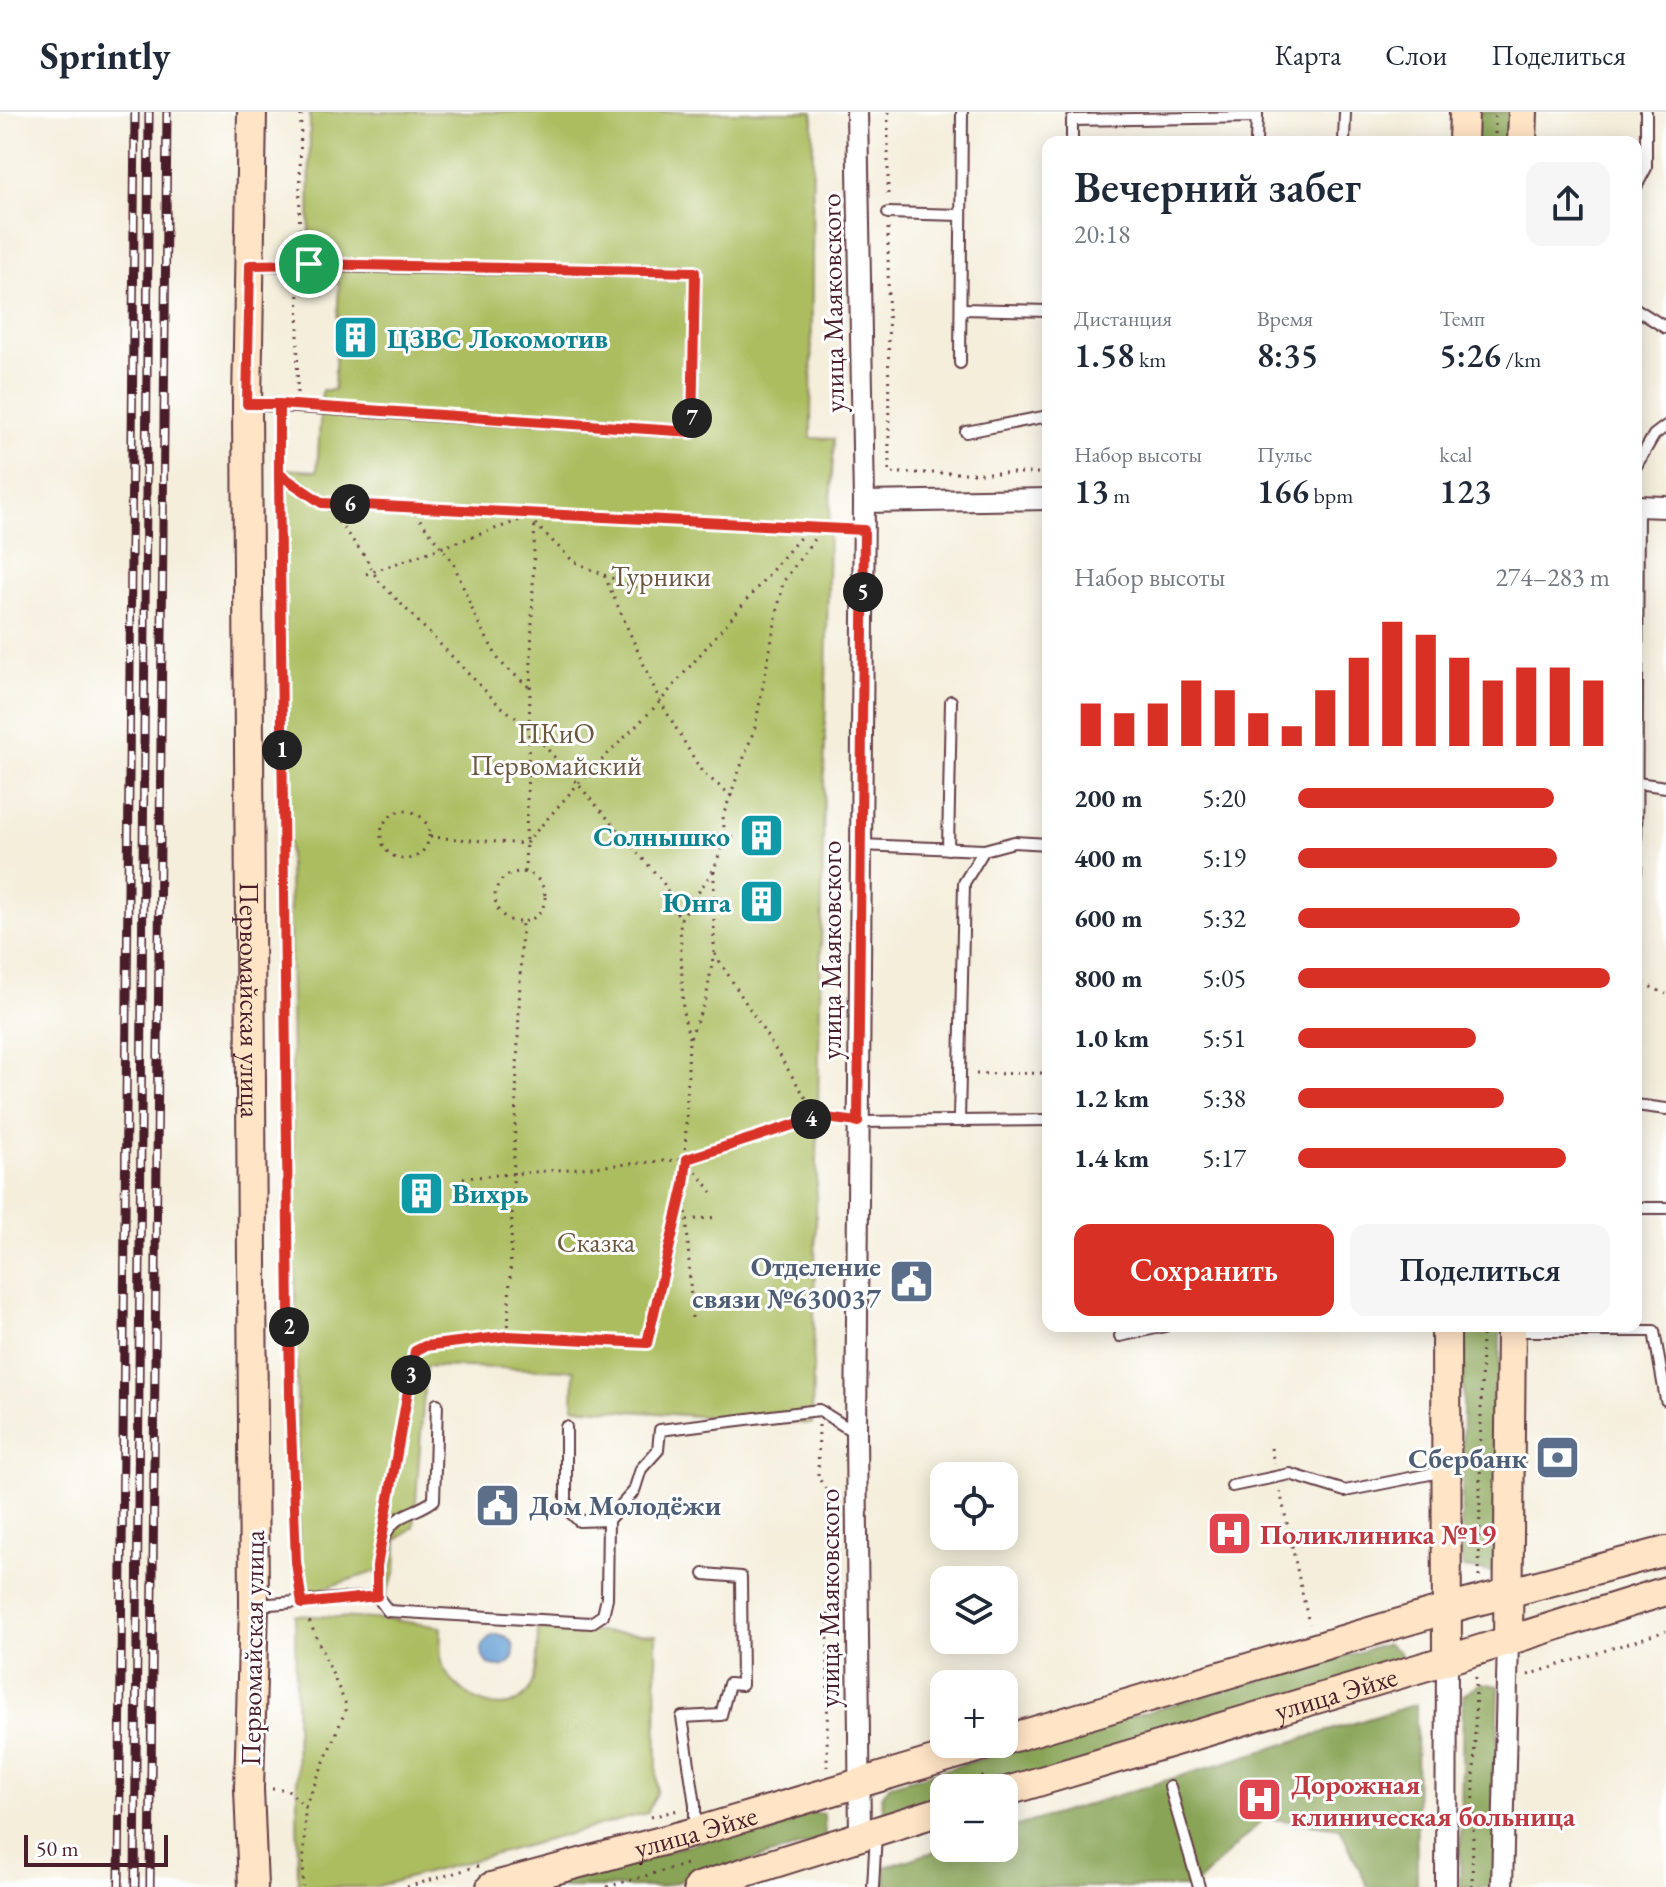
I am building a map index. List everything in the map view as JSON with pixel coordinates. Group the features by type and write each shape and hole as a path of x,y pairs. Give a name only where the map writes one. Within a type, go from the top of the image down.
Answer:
{"main road":[{"name":"Первомайская улица","path":"252,112 247,404 254,1605 249,1789 253,1887"},
{"path":"1463,136 1464,112"},
{"path":"1522,136 1523,112"},
{"path":"1446,1332 1447,1660"},
{"path":"1508,1641 1511,1332"},
{"name":"улица Эйхе","path":"1018,1736 1447,1609 1666,1551"},
{"name":"улица Эйхе","path":"1018,1788 1666,1591"},
{"name":"улица Эйхе","path":"491,1887 695,1832 943,1758"},
{"name":"улица Эйхе","path":"698,1887 930,1814"}],"street":[{"name":"улица Маяковского","path":"857,112 864,502 856,1434 858,1783 868,1834"},
{"path":"864,502 1042,499"},
{"path":"1642,506 1666,507"},
{"path":"1502,1887 1508,1641"},
{"path":"1446,1887 1447,1660"}],"lane":[{"path":"960,363 962,112"},
{"path":"1344,136 1345,112"},
{"path":"1642,176 1646,168 1646,112"},
{"path":"1072,136 1072,120 1257,114 1256,136"},
{"path":"888,213 961,215"},
{"path":"247,404 692,432 695,272 250,265"},
{"path":"961,309 1042,311"},
{"path":"1642,313 1666,328"},
{"path":"966,432 1042,417"},
{"path":"1642,456 1654,435 1666,426"},
{"path":"948,849 951,701"},
{"path":"1642,784 1666,787"},
{"path":"860,845 984,850 1014,842 1042,844"},
{"path":"959,1121 964,883 984,850"},
{"path":"1642,1106 1666,1109"},
{"path":"858,1122 1042,1120"},
{"path":"1642,1208 1666,1208"},
{"path":"1642,1331 1654,1331 1666,1400"},
{"path":"1120,1336 1138,1332"},
{"path":"437,1404 434,1500 398,1519 385,1537 377,1566 377,1596 388,1611 591,1623 603,1615 607,1598 608,1520"},
{"path":"566,1427 566,1508 579,1521 608,1520 626,1502 641,1469 658,1450 660,1430 819,1410 856,1434"},
{"path":"1232,1486 1290,1474 1345,1491 1447,1470"},
{"path":"695,1832 695,1805 682,1717 721,1715 729,1684 742,1685 741,1577 704,1574"},
{"path":"254,1605 302,1604 377,1596"},
{"path":"1170,1787 1199,1887"},
{"path":"868,1834 873,1887"}],"path":[{"path":"888,112 889,473 1042,473"},
{"path":"1495,112 1495,136"},
{"path":"279,404 290,1398 296,1562 302,1604 347,1707 305,1807 303,1887"},
{"path":"279,474 322,503 373,572 498,704 529,728 663,882 680,920 683,1012 689,1040 687,1159 684,1185 647,1343 508,1336 425,1346 415,1351 385,1537"},
{"path":"322,503 864,530"},
{"path":"410,507 453,562 476,619 500,662 530,688"},
{"path":"525,872 535,514"},
{"path":"366,574 535,514"},
{"path":"535,524 573,561 648,592"},
{"path":"526,844 577,785 660,701 809,527"},
{"path":"680,920 714,869 725,839 723,816 733,797 755,727 783,582 822,528"},
{"path":"604,575 660,701 702,772 733,797"},
{"path":"410,811 423,819 429,837 420,854 405,859 390,853 381,832 388,818 410,811"},
{"path":"429,837 526,844"},
{"path":"700,842 738,837"},
{"path":"689,1040 706,999 714,952 714,869"},
{"path":"525,872 543,887 545,903 536,916 522,922 501,914 495,899 504,879 525,872"},
{"path":"508,1336 522,922"},
{"path":"714,952 818,1117"},
{"path":"1642,983 1666,994"},
{"path":"960,1074 1042,1073"},
{"path":"463,1178 687,1159 818,1117 858,1122"},
{"path":"687,1159 712,1192"},
{"path":"684,1185 692,1318"},
{"path":"687,1220 718,1217"},
{"path":"1479,1581 1482,1332"},
{"path":"1271,1448 1310,1632"},
{"path":"1522,1667 1523,1677 1666,1631"},
{"path":"1472,1887 1476,1677"},
{"path":"287,1789 305,1807"}],"green space":[{"name":"ПКиО Первомайский","path":"310,112 813,112 811,438 834,439 829,528 812,1424 573,1407 574,1370 426,1366 414,1527 397,1540 396,1571 385,1597 377,1571 300,1596 283,469 317,471 322,390 334,390 339,283 309,280"},
{"path":"1476,112 1517,112 1516,136 1476,136"},
{"path":"1464,1332 1500,1332 1500,1561 1493,1572 1463,1568"},
{"path":"295,1615 394,1620 441,1627 441,1660 447,1674 477,1700 502,1706 514,1703 529,1690 536,1664 538,1629 656,1635 657,1793 647,1813 374,1887 298,1887"},
{"path":"1387,1644 1400,1652 1402,1663 1018,1783 1018,1774 930,1774 930,1809 893,1821 884,1812 881,1797 890,1785 985,1758 1018,1758 1018,1749"},
{"path":"1481,1683 1499,1686 1494,1887 1460,1887 1463,1695"},
{"name":"Дорожная клиническая больница","path":"1416,1704 1417,1887 1368,1887 1340,1828 1265,1818 1193,1887 886,1887 885,1867 930,1853 930,1862 1018,1862 1018,1826"},
{"path":"803,1812 824,1814 825,1835 815,1842 659,1887 544,1887"}],"water":[{"path":"498,1635 509,1640 514,1651 509,1662 498,1667 487,1662 482,1651 487,1640"}],"railway":[{"path":"119,1887 135,112"},
{"path":"135,1887 149,112"},
{"path":"150,1887 167,112"}],"place":[{"name":"ЦЗВС Локомотив","path":"356,338"},
{"name":"Солнышко","path":"761,836"},
{"name":"Юнга","path":"762,902"},
{"name":"Вихрь","path":"421,1193"},
{"name":"Отделение связи №630037","path":"912,1282"},
{"name":"Сбербанк","path":"1558,1458"},
{"name":"Дом Молодёжи","path":"498,1505"},
{"name":"Поликлиника №19","path":"1229,1534"},
{"name":"Дорожная клиническая больница","path":"1260,1800"}],"route":[{"path":"309,264 250,265 247,404 279,404 279,474 290,1398 296,1562 302,1604 377,1596 377,1566 385,1537 395,1459 415,1351 425,1346 508,1336 647,1343 684,1185 687,1159 818,1117 858,1122 864,530 322,503 279,474 279,404 692,432 695,272 309,264"}],"park label":[{"name":"Турники","path":"661,576"},
{"name":"Сказка","path":"596,1242"}]}
